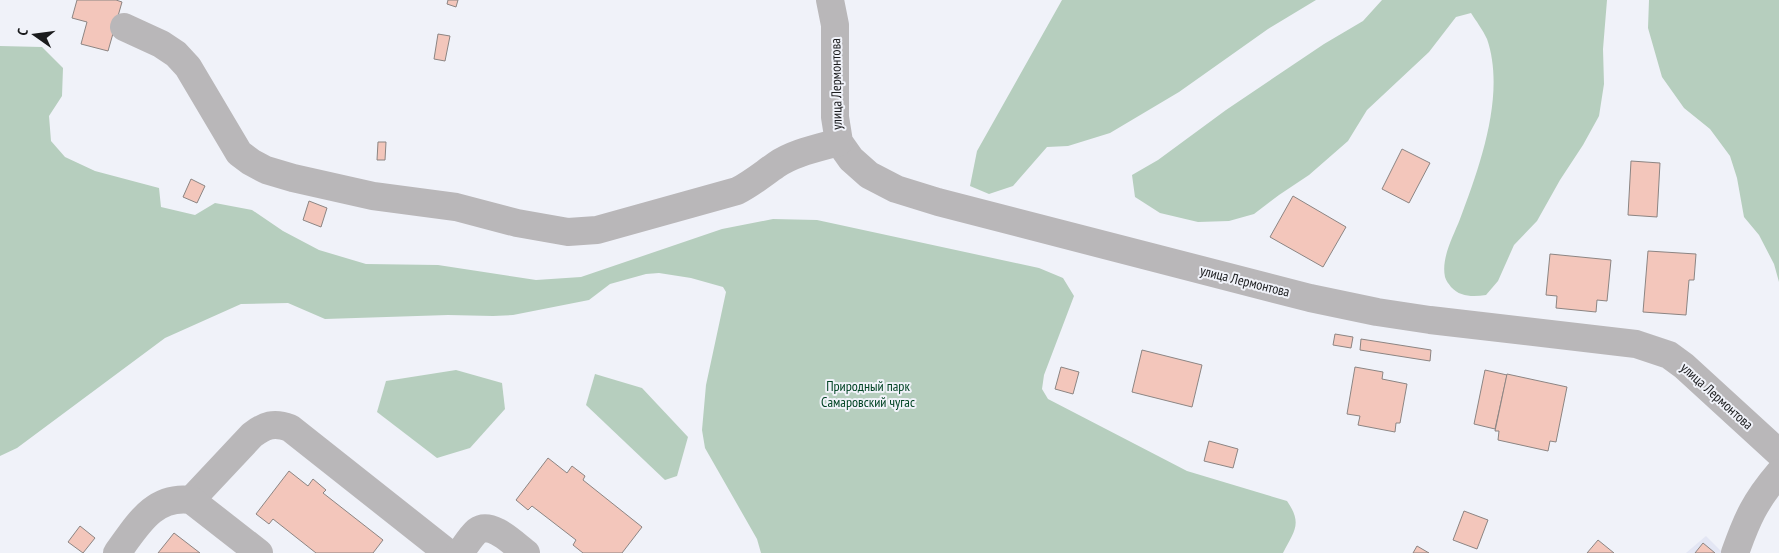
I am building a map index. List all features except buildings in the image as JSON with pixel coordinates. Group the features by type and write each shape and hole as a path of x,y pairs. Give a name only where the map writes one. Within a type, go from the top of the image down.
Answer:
{"street":[{"name":"улица Лермонтова","path":"830,0 835,25 835,117 838,142 851,159 869,176 896,189 938,202 1310,298 1377,312 1430,320 1622,342 1654,349 1669,355 1684,366 1779,453"},
{"path":"124,27 161,44 176,54 188,67 239,153 250,162 266,170 354,193 456,207 547,229 568,232 597,230 737,191 749,185 777,164 838,142"},
{"path":"191,500 261,428 271,424 281,425 290,428 448,553"},
{"path":"1735,553 1751,510 1779,473"},
{"path":"117,553 140,522 152,510 164,503 181,499 191,500 259,553"},
{"path":"460,553 478,530 486,528 498,532 526,553"}],"shaded area":[{"path":"1706,536 1723,553 1686,553"}],"green space":[{"path":"1062,0 1316,0 1268,29 1179,92 1110,133 1068,146 1047,147 1013,186 989,194 970,186 977,151"},
{"path":"1382,0 1607,0 1603,49 1604,84 1599,116 1537,221 1514,245 1498,281 1486,295 1472,296 1458,293 1447,281 1444,270 1448,248 1468,198 1482,153 1492,106 1494,83 1492,60 1487,39 1471,13 1456,17 1429,52 1367,110 1348,141 1309,175 1254,214 1229,221 1198,222 1160,213 1135,197 1132,175 1158,160 1226,110 1324,44 1363,21"},
{"path":"1649,0 1779,0 1779,282 1774,264 1759,235 1744,217 1737,178 1730,156 1710,129 1684,108 1662,77 1648,28"},
{"name":"Природный парк Самаровский чугас","path":"0,46 42,47 63,68 62,96 49,116 51,141 65,157 95,171 159,188 161,207 195,215 215,203 252,210 283,231 319,250 366,264 438,265 536,280 581,277 722,229 773,219 817,220 1039,268 1063,278 1074,296 1044,375 1042,389 1048,399 1187,471 1287,501 1295,516 1296,522 1293,533 1283,553 761,553 757,539 705,448 702,430 706,385 726,292 723,287 691,278 659,273 646,274 610,284 589,300 513,315 325,319 288,303 241,304 165,338 17,448 0,456"},
{"path":"456,370 502,383 505,409 470,448 437,458 377,412 386,381"},
{"path":"595,374 642,388 688,437 677,476 665,480 586,405"}]}
